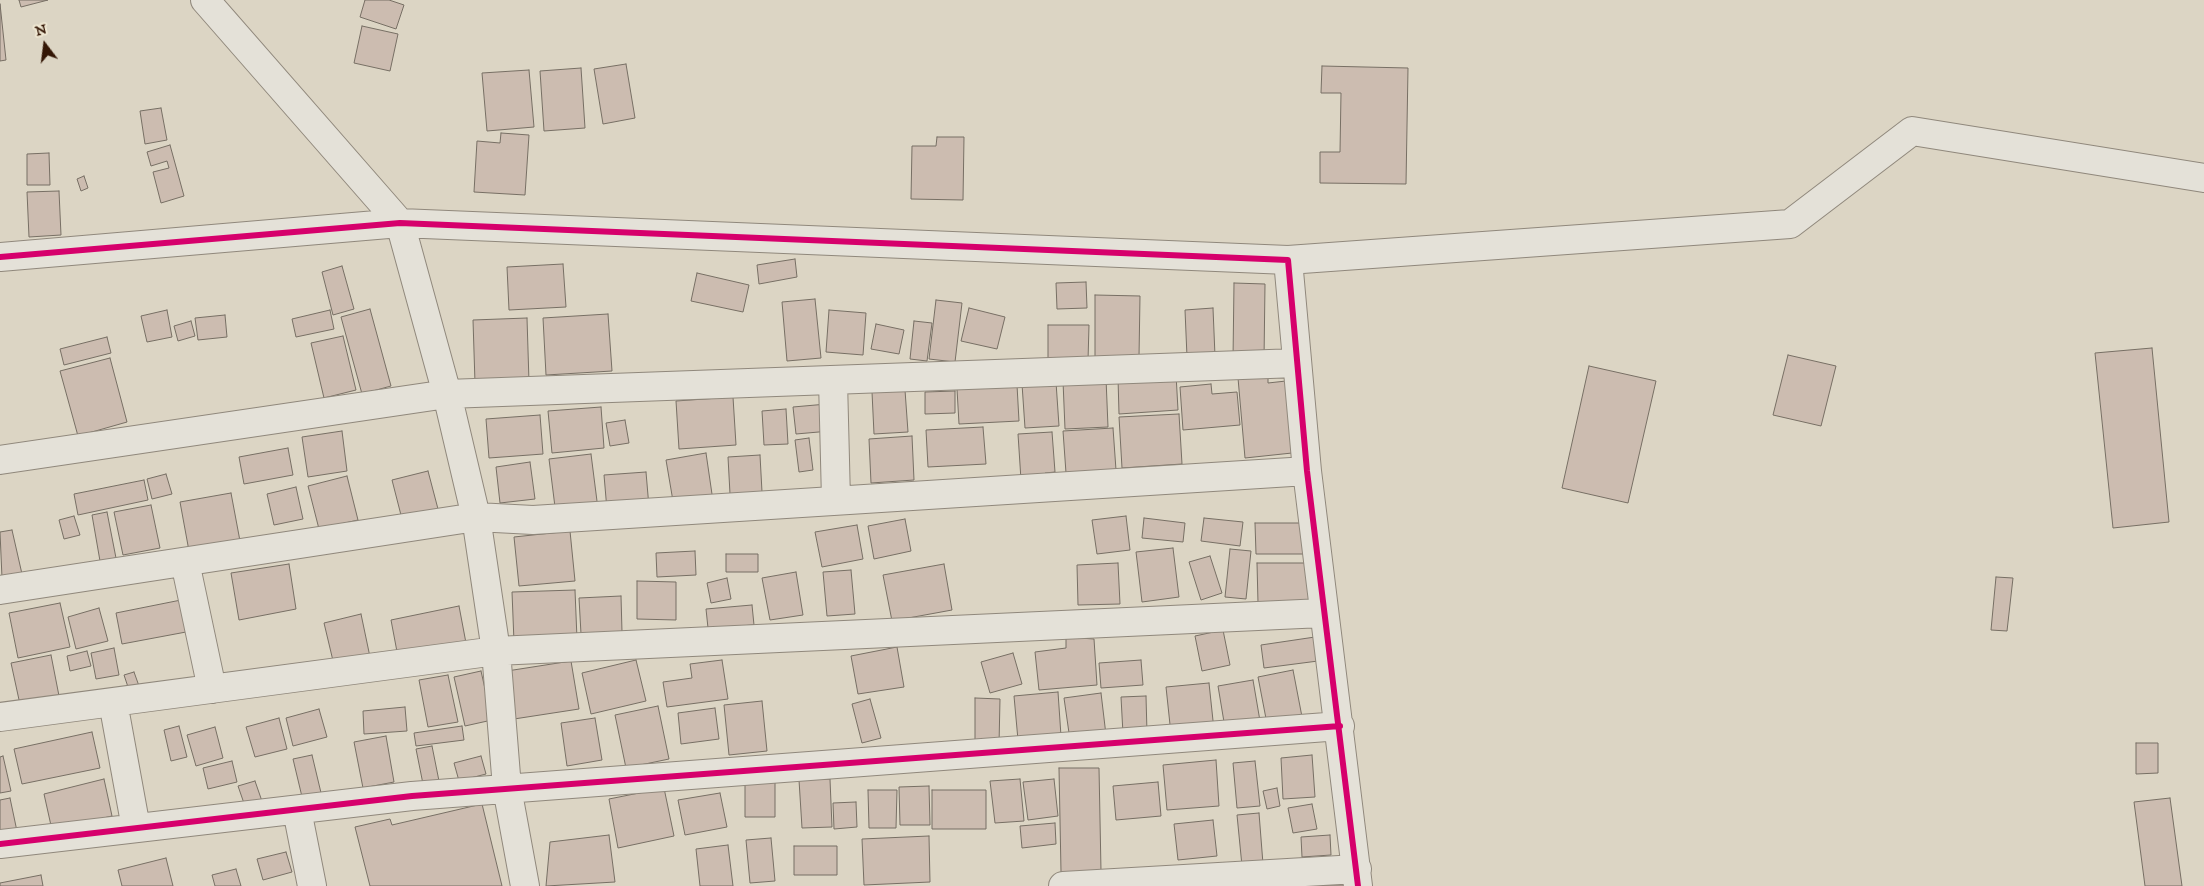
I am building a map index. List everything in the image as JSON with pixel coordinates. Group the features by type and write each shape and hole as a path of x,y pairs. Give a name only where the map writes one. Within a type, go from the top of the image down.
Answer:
{"street":[{"path":"205,0 400,223 447,394 476,517 496,651 507,788 525,886"},
{"path":"0,257 400,223 1288,260 1790,224 1912,131 2204,178"},
{"path":"1063,886 1357,877 1340,726 1307,470 1288,260"},
{"path":"0,460 447,394 1297,363"},
{"path":"833,380 836,500"},
{"path":"0,590 476,517 533,520 1307,470"},
{"path":"185,562 212,689"},
{"path":"0,717 496,651 1324,613"},
{"path":"113,702 136,828"},
{"path":"0,844 412,796 1340,726"},
{"path":"297,810 312,886"}],"building":[{"path":"19,0 48,0 21,7"},
{"path":"365,0 389,0 404,5 396,29 360,17"},
{"path":"0,4 6,60 0,61"},
{"path":"362,26 398,34 390,71 354,63"},
{"path":"626,64 635,118 603,124 594,69"},
{"path":"1322,66 1408,68 1406,184 1320,183 1320,152 1340,152 1341,93 1321,93"},
{"path":"581,68 585,128 544,131 540,71"},
{"path":"529,70 534,127 487,131 482,73"},
{"path":"161,108 167,140 145,144 140,111"},
{"path":"501,133 529,135 525,195 474,192 477,141 500,143"},
{"path":"937,137 964,137 963,200 911,199 912,146 936,146"},
{"path":"170,145 184,196 161,203 153,172 169,168 167,161 151,166 147,152"},
{"path":"49,153 50,185 27,185 27,154"},
{"path":"84,176 88,188 81,191 77,179"},
{"path":"59,191 61,235 29,237 27,192"},
{"path":"795,259 797,277 759,284 757,265"},
{"path":"563,264 566,307 509,310 507,267"},
{"path":"342,266 354,309 333,315 322,272"},
{"path":"697,273 749,285 743,312 691,301"},
{"path":"1086,282 1087,308 1057,309 1056,283"},
{"path":"1234,283 1265,284 1264,360 1233,359"},
{"path":"1095,295 1140,296 1139,357 1095,357"},
{"path":"815,299 821,358 787,361 782,302"},
{"path":"936,300 962,303 955,362 929,359"},
{"path":"969,308 1005,317 997,349 961,341"},
{"path":"1213,308 1215,356 1187,357 1185,310"},
{"path":"370,309 391,386 362,394 341,317"},
{"path":"167,310 172,337 147,342 141,316"},
{"path":"330,310 334,329 296,337 292,319"},
{"path":"829,310 866,313 863,355 826,352"},
{"path":"608,314 612,371 546,375 543,318"},
{"path":"225,315 227,337 198,340 195,318"},
{"path":"527,318 529,382 475,383 473,320"},
{"path":"191,321 195,336 178,341 174,326"},
{"path":"914,321 932,323 927,361 910,359"},
{"path":"876,324 904,330 899,354 871,349"},
{"path":"1048,325 1089,325 1088,361 1048,360"},
{"path":"343,336 356,390 324,398 311,343"},
{"path":"107,337 111,353 64,365 60,349"},
{"path":"2152,348 2169,522 2113,528 2095,353"},
{"path":"1788,355 1836,366 1821,426 1773,415"},
{"path":"110,358 127,422 78,436 60,371"},
{"path":"1589,366 1656,381 1628,503 1562,488"},
{"path":"1176,374 1178,410 1119,414 1118,378"},
{"path":"1268,375 1268,383 1286,381 1292,453 1245,458 1238,378"},
{"path":"1106,378 1108,427 1065,429 1063,381"},
{"path":"1056,382 1059,426 1025,428 1022,384"},
{"path":"1211,384 1212,394 1237,392 1240,425 1183,430 1180,387"},
{"path":"1017,385 1019,421 959,424 957,389"},
{"path":"905,390 908,432 874,434 872,392"},
{"path":"955,391 955,413 925,414 925,392"},
{"path":"733,397 736,445 679,449 676,401"},
{"path":"827,404 830,431 796,434 793,407"},
{"path":"601,407 604,448 552,453 548,411"},
{"path":"786,409 788,444 764,445 762,411"},
{"path":"1179,414 1182,464 1122,468 1119,417"},
{"path":"540,415 543,454 489,458 486,419"},
{"path":"625,420 629,443 610,446 606,423"},
{"path":"983,427 986,464 928,467 926,430"},
{"path":"1113,428 1116,470 1066,473 1063,431"},
{"path":"342,431 347,471 308,477 302,437"},
{"path":"1052,432 1055,472 1045,473 1045,479 1021,480 1018,434"},
{"path":"912,436 914,480 871,483 869,439"},
{"path":"809,438 813,470 799,472 795,440"},
{"path":"288,448 293,475 244,484 239,457"},
{"path":"706,453 713,501 674,507 666,460"},
{"path":"591,454 598,509 556,515 549,459"},
{"path":"760,455 762,492 730,494 728,457"},
{"path":"530,462 535,499 500,503 496,467"},
{"path":"428,471 438,509 402,519 392,480"},
{"path":"646,472 649,507 607,510 604,475"},
{"path":"166,474 172,494 152,499 147,479"},
{"path":"347,476 358,520 319,529 308,486"},
{"path":"144,480 148,500 78,515 74,494"},
{"path":"296,487 303,519 274,525 267,494"},
{"path":"231,493 240,541 189,551 180,502"},
{"path":"151,505 160,548 123,555 114,512"},
{"path":"107,512 116,558 100,561 92,515"},
{"path":"74,516 80,535 64,539 59,520"},
{"path":"1126,516 1130,550 1097,554 1092,520"},
{"path":"1144,518 1185,523 1183,542 1142,538"},
{"path":"1204,518 1243,522 1240,546 1201,541"},
{"path":"905,519 911,551 874,559 868,526"},
{"path":"1255,523 1304,523 1305,554 1256,554"},
{"path":"857,525 863,559 822,567 815,532"},
{"path":"12,530 22,574 2,578 0,532"},
{"path":"570,531 575,581 519,586 514,537"},
{"path":"1173,548 1179,597 1142,602 1136,552"},
{"path":"1230,549 1251,551 1246,599 1225,597"},
{"path":"695,551 696,575 657,577 656,553"},
{"path":"726,554 758,554 758,572 726,572"},
{"path":"1210,556 1222,593 1201,600 1189,562"},
{"path":"1118,563 1120,604 1078,605 1077,565"},
{"path":"1257,563 1313,563 1313,602 1258,603"},
{"path":"289,564 296,609 239,620 231,573"},
{"path":"944,564 952,610 892,621 883,575"},
{"path":"851,570 855,614 827,616 823,572"},
{"path":"796,572 803,615 770,620 762,578"},
{"path":"1996,577 2013,578 2007,631 1991,630"},
{"path":"727,578 731,599 711,603 707,583"},
{"path":"637,581 676,582 676,620 637,619"},
{"path":"575,590 577,639 514,642 512,592"},
{"path":"621,596 622,632 581,634 579,598"},
{"path":"181,600 186,632 122,644 116,613"},
{"path":"60,603 70,647 18,658 9,613"},
{"path":"752,605 754,625 708,628 706,609"},
{"path":"459,606 466,643 398,657 391,620"},
{"path":"99,608 108,641 76,649 68,617"},
{"path":"361,614 370,657 334,665 324,623"},
{"path":"1223,630 1230,665 1202,671 1195,636"},
{"path":"1066,637 1094,639 1097,685 1039,690 1035,652 1066,648"},
{"path":"1315,637 1318,661 1264,668 1261,645"},
{"path":"897,647 904,687 858,694 851,656"},
{"path":"114,648 119,675 96,679 91,653"},
{"path":"87,651 91,666 70,671 67,656"},
{"path":"1013,653 1022,684 990,693 981,662"},
{"path":"51,655 60,701 21,709 11,663"},
{"path":"636,660 646,701 591,714 582,673"},
{"path":"722,660 728,699 667,707 663,682 692,678 690,664"},
{"path":"1141,660 1143,685 1101,688 1099,663"},
{"path":"571,661 579,709 514,719 507,671"},
{"path":"1293,670 1303,722 1268,729 1258,677"},
{"path":"481,671 492,720 465,726 454,677"},
{"path":"134,672 139,686 129,690 124,675"},
{"path":"448,675 458,722 428,727 419,680"},
{"path":"1253,680 1260,721 1225,728 1218,686"},
{"path":"1209,683 1214,730 1171,734 1166,687"},
{"path":"1058,692 1061,736 1018,740 1014,696"},
{"path":"1101,693 1106,735 1070,740 1064,698"},
{"path":"1146,696 1147,733 1123,734 1121,697"},
{"path":"975,698 1000,699 999,745 975,745"},
{"path":"870,699 881,738 862,743 852,704"},
{"path":"762,701 767,751 729,755 724,705"},
{"path":"658,706 669,759 626,768 615,715"},
{"path":"405,707 407,731 364,734 363,711"},
{"path":"715,708 719,739 681,744 678,713"},
{"path":"319,709 327,737 293,746 286,718"},
{"path":"279,718 287,749 255,757 246,727"},
{"path":"595,718 602,760 567,766 561,723"},
{"path":"179,726 187,757 171,761 164,730"},
{"path":"462,726 464,740 416,746 414,733"},
{"path":"215,727 223,758 196,766 187,735"},
{"path":"92,732 100,768 22,784 14,749"},
{"path":"386,736 394,782 363,788 354,742"},
{"path":"2136,743 2158,743 2158,773 2136,774"},
{"path":"432,746 439,781 423,784 416,749"},
{"path":"312,755 322,797 303,801 293,759"},
{"path":"1312,755 1315,797 1283,799 1281,758"},
{"path":"3,756 11,791 0,793 0,757"},
{"path":"481,756 486,774 459,781 454,763"},
{"path":"1216,760 1219,806 1167,810 1163,765"},
{"path":"232,761 237,782 208,789 203,768"},
{"path":"1255,761 1260,806 1237,808 1233,763"},
{"path":"1059,768 1099,768 1101,871 1061,872"},
{"path":"104,779 112,816 52,830 44,794"},
{"path":"830,779 832,827 802,828 799,780"},
{"path":"1020,779 1024,821 995,823 990,781"},
{"path":"1054,779 1058,816 1028,820 1023,782"},
{"path":"255,781 264,807 247,812 238,786"},
{"path":"745,781 775,781 775,817 745,817"},
{"path":"1158,782 1161,816 1116,820 1113,786"},
{"path":"929,786 930,825 900,825 899,787"},
{"path":"664,788 674,836 618,848 609,799"},
{"path":"1277,788 1280,806 1267,809 1263,791"},
{"path":"868,790 897,790 896,828 869,828"},
{"path":"932,790 986,790 986,829 932,829"},
{"path":"720,793 727,827 685,835 678,800"},
{"path":"10,798 18,836 0,841 0,800"},
{"path":"2170,798 2182,886 2145,886 2134,802"},
{"path":"856,802 857,827 834,829 833,803"},
{"path":"482,804 502,886 370,886 355,827 390,819 392,825"},
{"path":"1312,804 1317,829 1293,833 1288,808"},
{"path":"1259,813 1263,864 1242,866 1237,815"},
{"path":"1213,820 1217,856 1178,860 1174,824"},
{"path":"1055,823 1056,844 1022,848 1020,826"},
{"path":"609,835 615,882 546,886 550,842"},
{"path":"1330,835 1331,855 1302,857 1301,837"},
{"path":"929,836 930,882 864,885 862,839"},
{"path":"771,838 775,881 750,883 746,840"},
{"path":"728,845 733,886 700,886 696,849"},
{"path":"794,846 837,846 837,875 794,875"},
{"path":"286,852 292,872 263,880 257,859"},
{"path":"166,858 173,886 122,886 118,870"},
{"path":"236,869 241,886 215,886 212,875"},
{"path":"41,875 43,886 0,886 0,883"},
{"path":"1349,879 1350,886 1309,886 1309,884"}],"cycle path":[{"path":"0,257 400,223 1288,260 1307,471 1358,886"},
{"path":"0,844 412,796 1340,726"}]}
